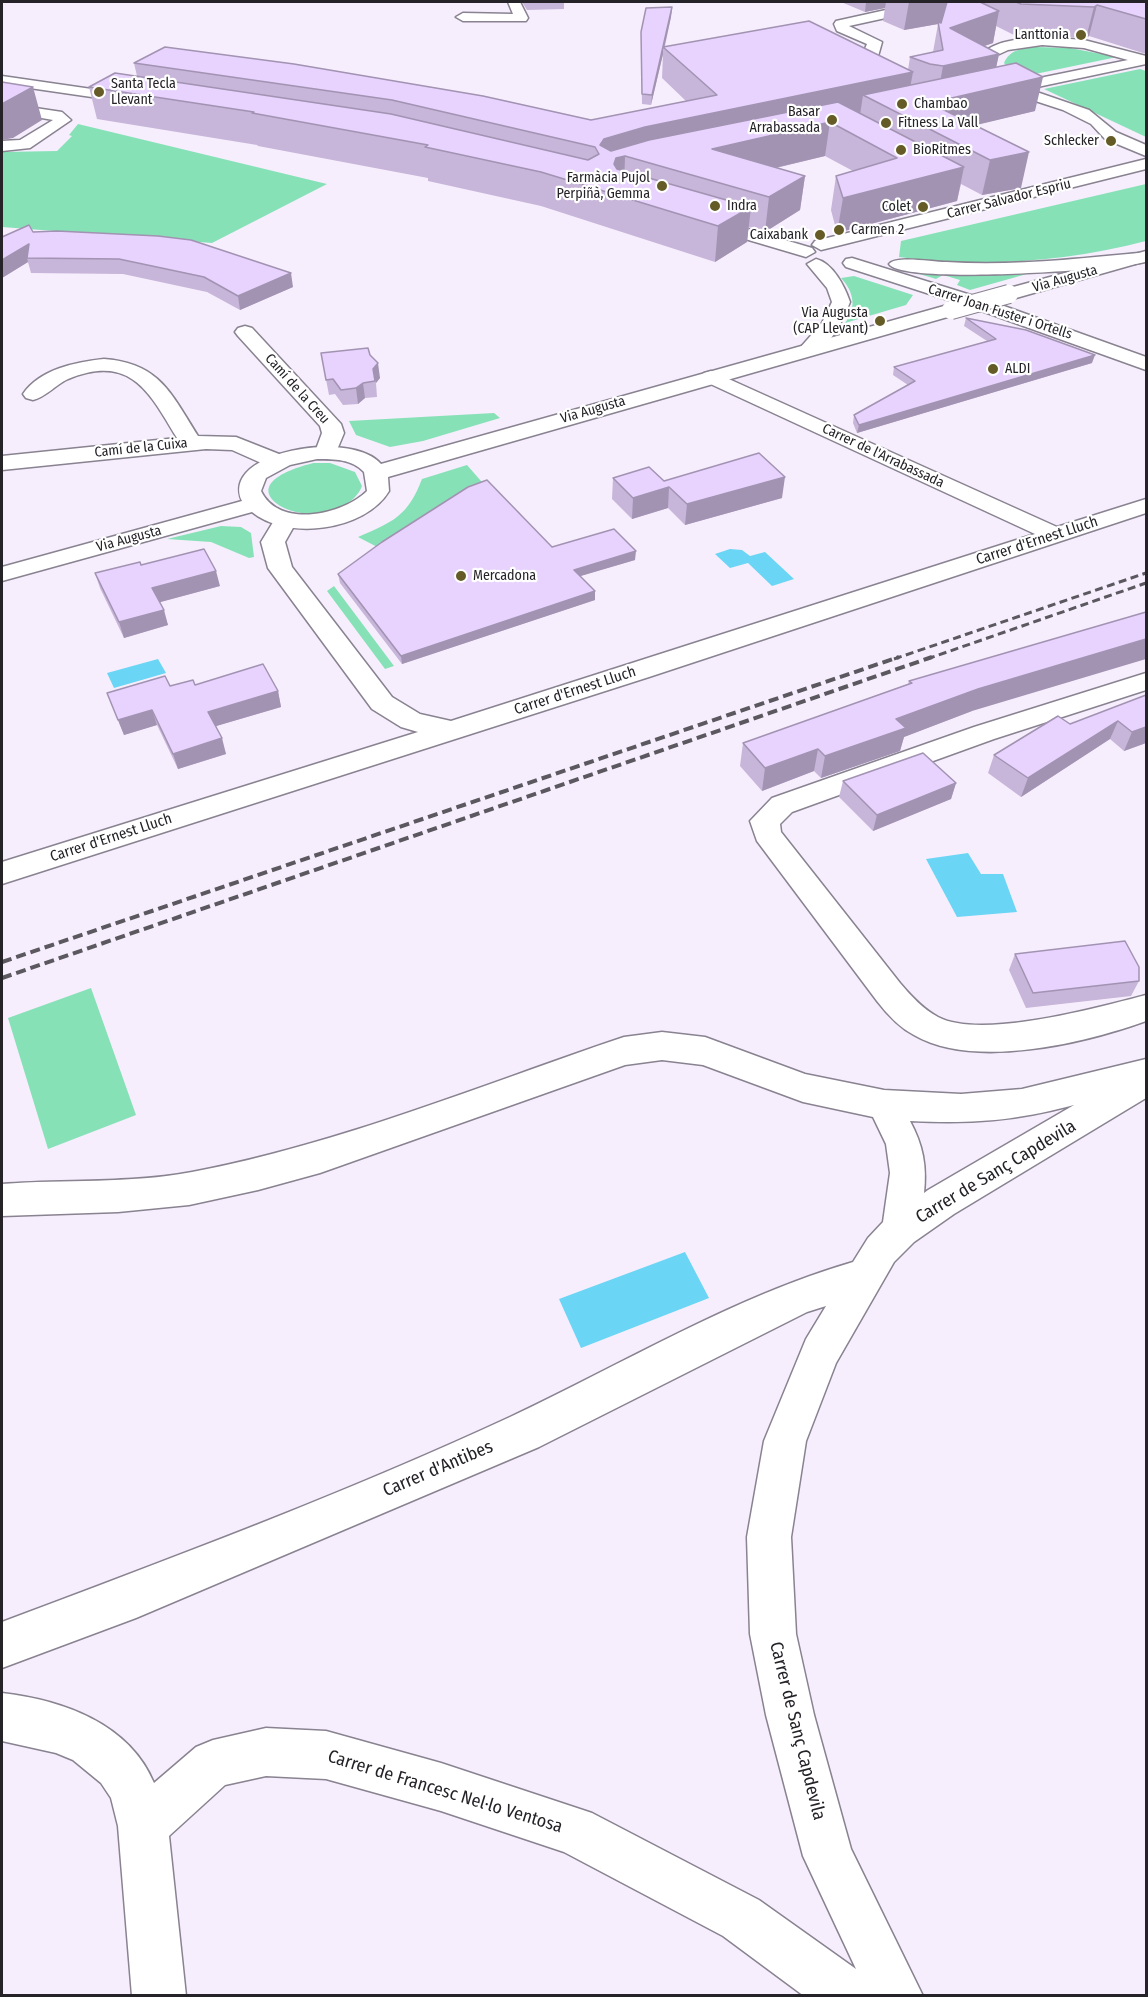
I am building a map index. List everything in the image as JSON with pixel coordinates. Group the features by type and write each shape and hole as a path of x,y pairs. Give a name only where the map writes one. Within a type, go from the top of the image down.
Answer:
{"street":[{"path":"463,17 521,18 514,2"},
{"path":"897,91 874,79 869,72 867,56 874,42 842,28 841,24 913,8 953,2 972,2"},
{"path":"953,2 966,20"},
{"path":"1095,46 1110,32"},
{"path":"990,34 1011,44"},
{"path":"1146,60 1095,46 1042,42 1011,44 987,55 984,63 995,77 1015,88 1079,112 1097,121 1102,129 1146,151"},
{"path":"985,94 1146,60"},
{"path":"2,80 150,101"},
{"path":"2,91 18,82"},
{"path":"2,107 57,115 63,120 24,145 2,146"},
{"name":"Carrer Salvador Espriu","path":"814,254 872,233 1146,165"},
{"path":"955,191 982,205"},
{"path":"685,215 814,254 839,267 852,256"},
{"name":"Carrer Salvador Espriu","path":"852,256 872,233"},
{"path":"809,349 831,325 841,302 836,287 814,254"},
{"name":"Carrer Joan Fuster i Ortells","path":"852,256 926,267 980,270 1143,257"},
{"name":"Carrer Joan Fuster i Ortells","path":"852,256 1146,364"},
{"name":"Via Augusta","path":"378,473 419,459 1143,257"},
{"name":"Camí de la Creu","path":"245,332 330,423 333,433 326,452"},
{"path":"33,394 56,375 75,369 96,367 133,370 149,379 191,443"},
{"name":"Carrer de l'Arrabassada","path":"711,377 1055,535"},
{"name":"Camí de la Cuixa","path":"2,463 191,443 236,444 276,461"},
{"path":"326,452 355,457 372,466 378,473 379,486 376,494 364,506 352,512 322,520 286,519 274,516 256,504 251,487 254,478 276,461 296,455 326,452"},
{"name":"Via Augusta","path":"2,574 256,504"},
{"name":"Carrer d'Ernest Lluch","path":"2,873 640,671 1146,506"},
{"path":"286,519 273,536 273,550 280,568 382,703 411,721 449,730"},
{"path":"1146,681 984,733 782,805 765,821 767,834 898,1003 927,1027 951,1037 988,1039 1078,1026 1146,1008"},
{"path":"359,759 375,738 382,703"},
{"path":"2,1200 118,1196 189,1189 258,1174 320,1157 624,1051 662,1046 705,1051 803,1088 884,1105 961,1110 1022,1104 1146,1072"},
{"name":"Carrer de Sanç Capdevila","path":"897,1995 828,1857 790,1716 773,1634 769,1537 785,1441 820,1353 881,1250 901,1230 941,1203 1146,1081"},
{"path":"884,1105 904,1144 908,1173 901,1230"},
{"name":"Carrer d'Antibes","path":"2,1645 136,1595 385,1492 524,1432 799,1296 866,1276"},
{"path":"2,1717 45,1724 100,1748 129,1782 143,1826 159,1995"},
{"name":"Carrer de Francesc Nel·lo Ventosa","path":"143,1826 213,1764 266,1752 326,1755 441,1787 574,1831 741,1918 849,1995"}],"green space":[{"path":"1036,47 1070,48 1117,57 1016,78 1004,63 1007,58 1017,50"},
{"path":"1140,69 1146,71 1146,137 1044,89"},
{"path":"78,124 327,184 212,243 2,227 2,152 57,151 72,136 69,135"},
{"path":"1146,184 1146,241 1085,254 1023,261 961,262 899,257 901,241"},
{"path":"906,270 1041,270 970,290 957,285 960,280 943,275 936,279"},
{"path":"854,276 913,295 906,305 845,323 851,312 852,300 849,289 841,278"},
{"path":"494,413 500,418 423,441 390,447 356,435 349,421"},
{"path":"314,463 330,463 355,472 362,486 356,496 336,509 324,512 298,512 276,503 270,495 269,488 273,481 298,467"},
{"path":"467,465 488,489 383,550 358,537 390,522 405,510 422,479"},
{"path":"221,526 241,527 251,533 254,557 249,558 211,542 167,539"},
{"path":"334,586 394,666 385,669 327,591"},
{"path":"91,988 136,1115 48,1149 8,1018"}],"water":[{"path":"730,549 742,550 750,556 765,552 794,579 772,586 748,563 730,568 715,554"},
{"path":"158,659 166,673 114,688 107,673"},
{"path":"968,853 981,874 1003,874 1017,912 957,917 926,859"},
{"path":"685,1252 709,1298 581,1348 559,1299"}],"building":[{"path":"947,2 980,2 999,11 950,28 999,54 943,66 910,57 943,50 938,22 941,23"},
{"path":"1016,2 1146,2 1146,19 1097,5 1094,7"},
{"path":"672,7 652,95 642,94 641,32 646,8"},
{"path":"809,21 913,72 645,127 604,139 600,145 611,151 649,140 838,102 964,167 843,198 836,176 897,158 830,122 712,149 805,176 769,197 625,156 616,158 614,164 617,169 751,207 718,226 541,172 425,147 428,145 252,113 254,112 89,87 115,73 391,114 588,160 599,154 595,147 392,100 134,63 165,47 294,64 483,96 591,120 717,95 663,47"},
{"path":"1016,63 1043,77 930,103 1029,152 990,160 863,95"},
{"path":"2,82 33,87 2,104"},
{"path":"29,225 33,232 158,236 191,240 291,273 238,296 204,277 119,259 27,258 29,244 2,260 2,237"},
{"name":"ALDI","path":"966,318 1026,330 1095,355 859,425 854,415 915,381 894,367 996,339"},
{"path":"368,348 370,355 378,363 373,369 375,381 363,383 356,388 341,390 333,379 326,380 321,353"},
{"path":"759,453 785,477 687,504 669,487 633,498 613,478 649,467 664,481"},
{"name":"Mercadona","path":"487,480 552,547 614,529 636,551 574,570 595,591 401,656 338,574 382,542 468,487"},
{"path":"204,549 216,571 152,588 164,610 119,622 95,573 140,562 141,565"},
{"path":"1146,612 1146,639 978,689 896,719 906,728 825,756 818,749 765,768 743,743 912,683 909,681"},
{"path":"263,664 278,691 208,712 222,738 173,754 152,710 118,720 107,693 165,676 170,686 193,680 195,685"},
{"path":"1146,695 1146,727 1132,732 1118,721 1028,778 994,755 1058,716 1070,724"},
{"path":"923,753 956,783 877,815 843,781"},
{"path":"1125,941 1139,967 1139,981 1033,993 1015,954"}],"railway":[{"path":"894,659 1146,573"},
{"path":"927,659 1146,583"},
{"path":"2,962 899,657"},
{"path":"2,978 932,657"}],"place":[{"name":"Lanttonia","path":"1081,35"},
{"name":"Santa Tecla Llevant","path":"99,92"},
{"name":"Chambao","path":"902,104"},
{"name":"Basar Arrabassada","path":"832,120"},
{"name":"Fitness La Vall","path":"886,123"},
{"name":"Schlecker","path":"1111,141"},
{"name":"BioRitmes","path":"901,150"},
{"name":"Farmàcia Pujol Perpiñà, Gemma","path":"662,186"},
{"name":"Indra","path":"715,206"},
{"name":"Colet","path":"923,207"},
{"name":"Carmen 2","path":"839,230"},
{"name":"Caixabank","path":"820,235"},
{"name":"Via Augusta (CAP Llevant)","path":"880,321"},
{"name":"ALDI","path":"993,369"},
{"name":"Mercadona","path":"461,576"}]}
